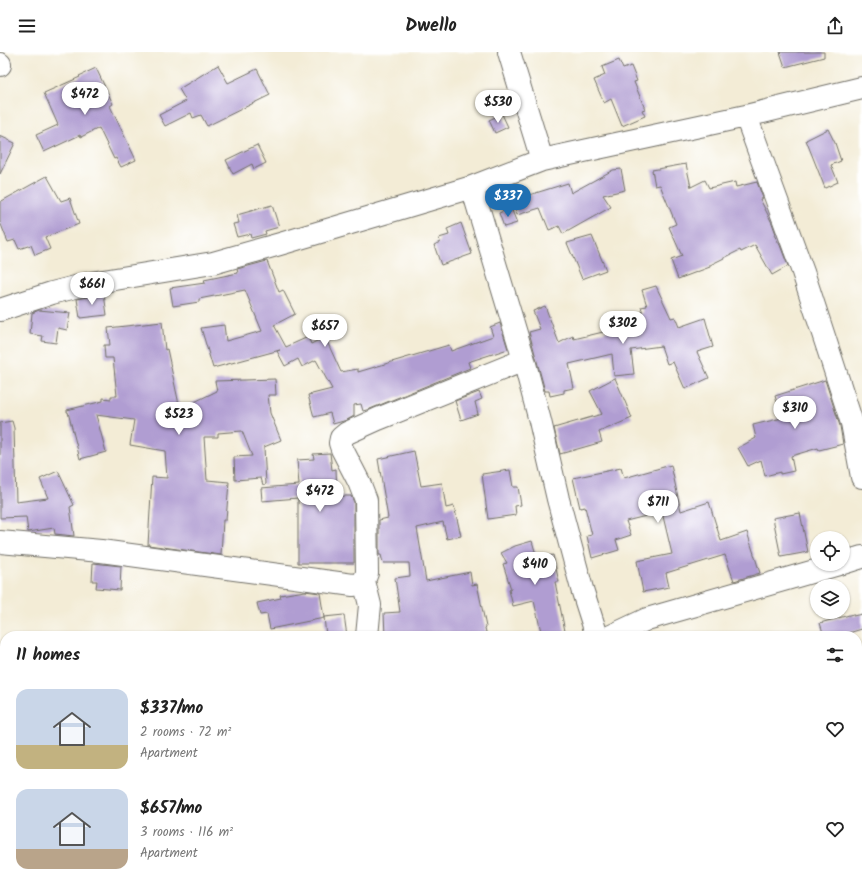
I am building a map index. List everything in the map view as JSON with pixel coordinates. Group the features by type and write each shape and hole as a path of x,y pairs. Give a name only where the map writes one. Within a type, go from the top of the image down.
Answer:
{"street":[{"path":"509,52 542,160"},
{"path":"0,310 52,292 91,282 213,263 472,187 542,160 746,116 862,88"},
{"path":"746,116 783,214 852,423 862,477"},
{"path":"472,187 524,360 558,499 582,589 595,631"},
{"path":"368,631 370,604 364,581 367,573 366,500 359,482 342,449 340,443 341,438 347,433 524,360"},
{"path":"0,542 101,551 353,585 360,584 364,581"},
{"path":"850,561 862,557"},
{"path":"622,631 647,619 815,571"}],"building":[{"path":"780,52 824,52 824,57 785,67"},
{"path":"619,60 623,69 631,66 637,81 634,82 645,109 642,110 645,116 622,126 611,99 604,103 594,80 605,75 602,67"},
{"path":"218,65 228,83 257,69 270,95 207,126 201,115 193,118 191,113 165,126 159,115 186,101 179,89"},
{"path":"96,68 113,104 110,106 136,160 121,167 116,158 114,159 99,128 44,152 36,135 58,125 44,93"},
{"path":"502,114 508,127 495,133 489,120"},
{"path":"828,129 835,143 841,161 831,165 838,182 825,188 806,140"},
{"path":"0,136 15,143 0,174"},
{"path":"257,145 266,163 254,169 252,164 233,174 226,160"},
{"path":"686,164 691,187 705,180 709,188 735,182 736,187 757,182 763,198 760,199 772,223 776,234 774,235 780,245 788,266 772,275 755,245 741,252 740,250 710,265 710,267 678,279 671,260 682,256 669,227 676,224 660,185 655,186 652,170"},
{"path":"621,169 625,190 603,195 611,207 563,234 559,226 549,230 540,208 517,215 513,200 568,183 571,193 613,170"},
{"path":"47,176 61,201 70,198 79,224 45,237 50,249 35,255 31,245 19,249 15,240 8,242 0,222 0,202"},
{"path":"272,205 279,227 265,231 266,234 251,238 250,234 237,237 233,224 239,223 237,215"},
{"path":"511,208 517,223 504,227 499,213"},
{"path":"461,223 472,254 441,265 434,245 440,242 439,238 449,235 447,229"},
{"path":"592,236 606,270 582,279 567,243"},
{"path":"267,261 279,292 283,290 295,314 274,325 286,347 308,337 311,344 325,337 341,372 358,369 358,372 449,345 451,351 493,336 490,327 500,323 508,349 468,362 470,368 370,409 363,411 361,404 354,405 354,416 347,420 333,424 330,413 314,417 308,395 332,389 316,360 302,367 298,359 285,366 277,351 280,350 213,368 201,328 224,325 226,341 262,331 245,290 199,299 199,302 173,306 170,288 205,283 204,280 238,273 237,269"},
{"path":"656,286 671,318 675,317 679,327 705,318 713,347 697,352 709,378 685,389 673,362 667,364 661,346 631,350 634,374 614,376 612,354 569,364 574,388 564,390 564,393 550,396 549,391 545,391 529,332 540,329 533,311 545,306 559,343 573,336 574,339 628,326 627,319 643,313 641,307 647,306 642,290"},
{"path":"104,294 107,315 80,318 77,299"},
{"path":"39,310 70,313 67,330 58,328 56,343 42,341 43,336 30,334 32,313"},
{"path":"162,322 165,350 167,349 180,409 217,391 215,381 275,379 276,395 268,395 270,413 281,440 264,447 266,484 263,485 261,478 235,480 234,457 252,456 242,431 218,433 218,437 204,437 207,480 229,482 226,520 223,520 221,555 148,545 152,477 167,478 165,451 130,445 134,420 96,415 106,452 80,459 67,412 67,410 103,401 103,398 111,399 111,396 117,396 113,358 105,358 104,345 110,345 108,328"},
{"path":"615,378 632,418 599,432 602,442 560,454 554,428 602,414 590,391"},
{"path":"825,380 840,426 843,444 819,450 818,448 791,456 794,471 780,474 780,472 765,476 761,460 748,466 738,448 756,438 753,425 782,418 775,396"},
{"path":"479,392 482,399 475,402 478,414 461,420 455,401"},
{"path":"12,421 14,428 16,502 48,498 40,479 58,471 74,505 70,507 74,536 55,534 54,528 28,532 26,517 0,518 0,423"},
{"path":"414,451 421,486 442,483 446,508 454,506 461,536 447,539 443,522 417,528 426,581 470,572 472,585 477,584 486,631 385,631 384,613 400,612 395,578 410,576 409,563 383,563 381,555 379,555 379,520 388,518 378,459"},
{"path":"330,453 332,470 336,469 337,496 351,496 354,502 354,563 298,563 298,498 262,501 261,488 299,485 297,460 314,459 313,454"},
{"path":"671,465 681,511 709,502 721,541 747,532 760,573 734,581 725,555 666,573 669,587 643,592 637,561 672,554 662,512 626,521 631,535 616,540 619,550 592,558 587,536 592,535 585,507 580,508 573,478 621,468 624,478"},
{"path":"510,470 513,487 518,487 521,505 515,506 516,515 488,519 482,474"},
{"path":"800,513 808,552 781,557 773,518"},
{"path":"532,541 537,558 553,555 559,582 555,582 565,631 541,631 534,601 513,606 509,590 511,589 503,564 507,563 501,553 515,546"},
{"path":"93,563 121,566 120,590 96,588 97,581 92,581"},
{"path":"305,591 320,593 324,618 270,629 267,614 260,615 257,603 281,598 280,595"},
{"path":"853,614 853,616 862,614 862,629 855,631 822,631 820,623 835,619 850,619 850,615"},
{"path":"344,615 346,631 325,631 324,617"}]}
